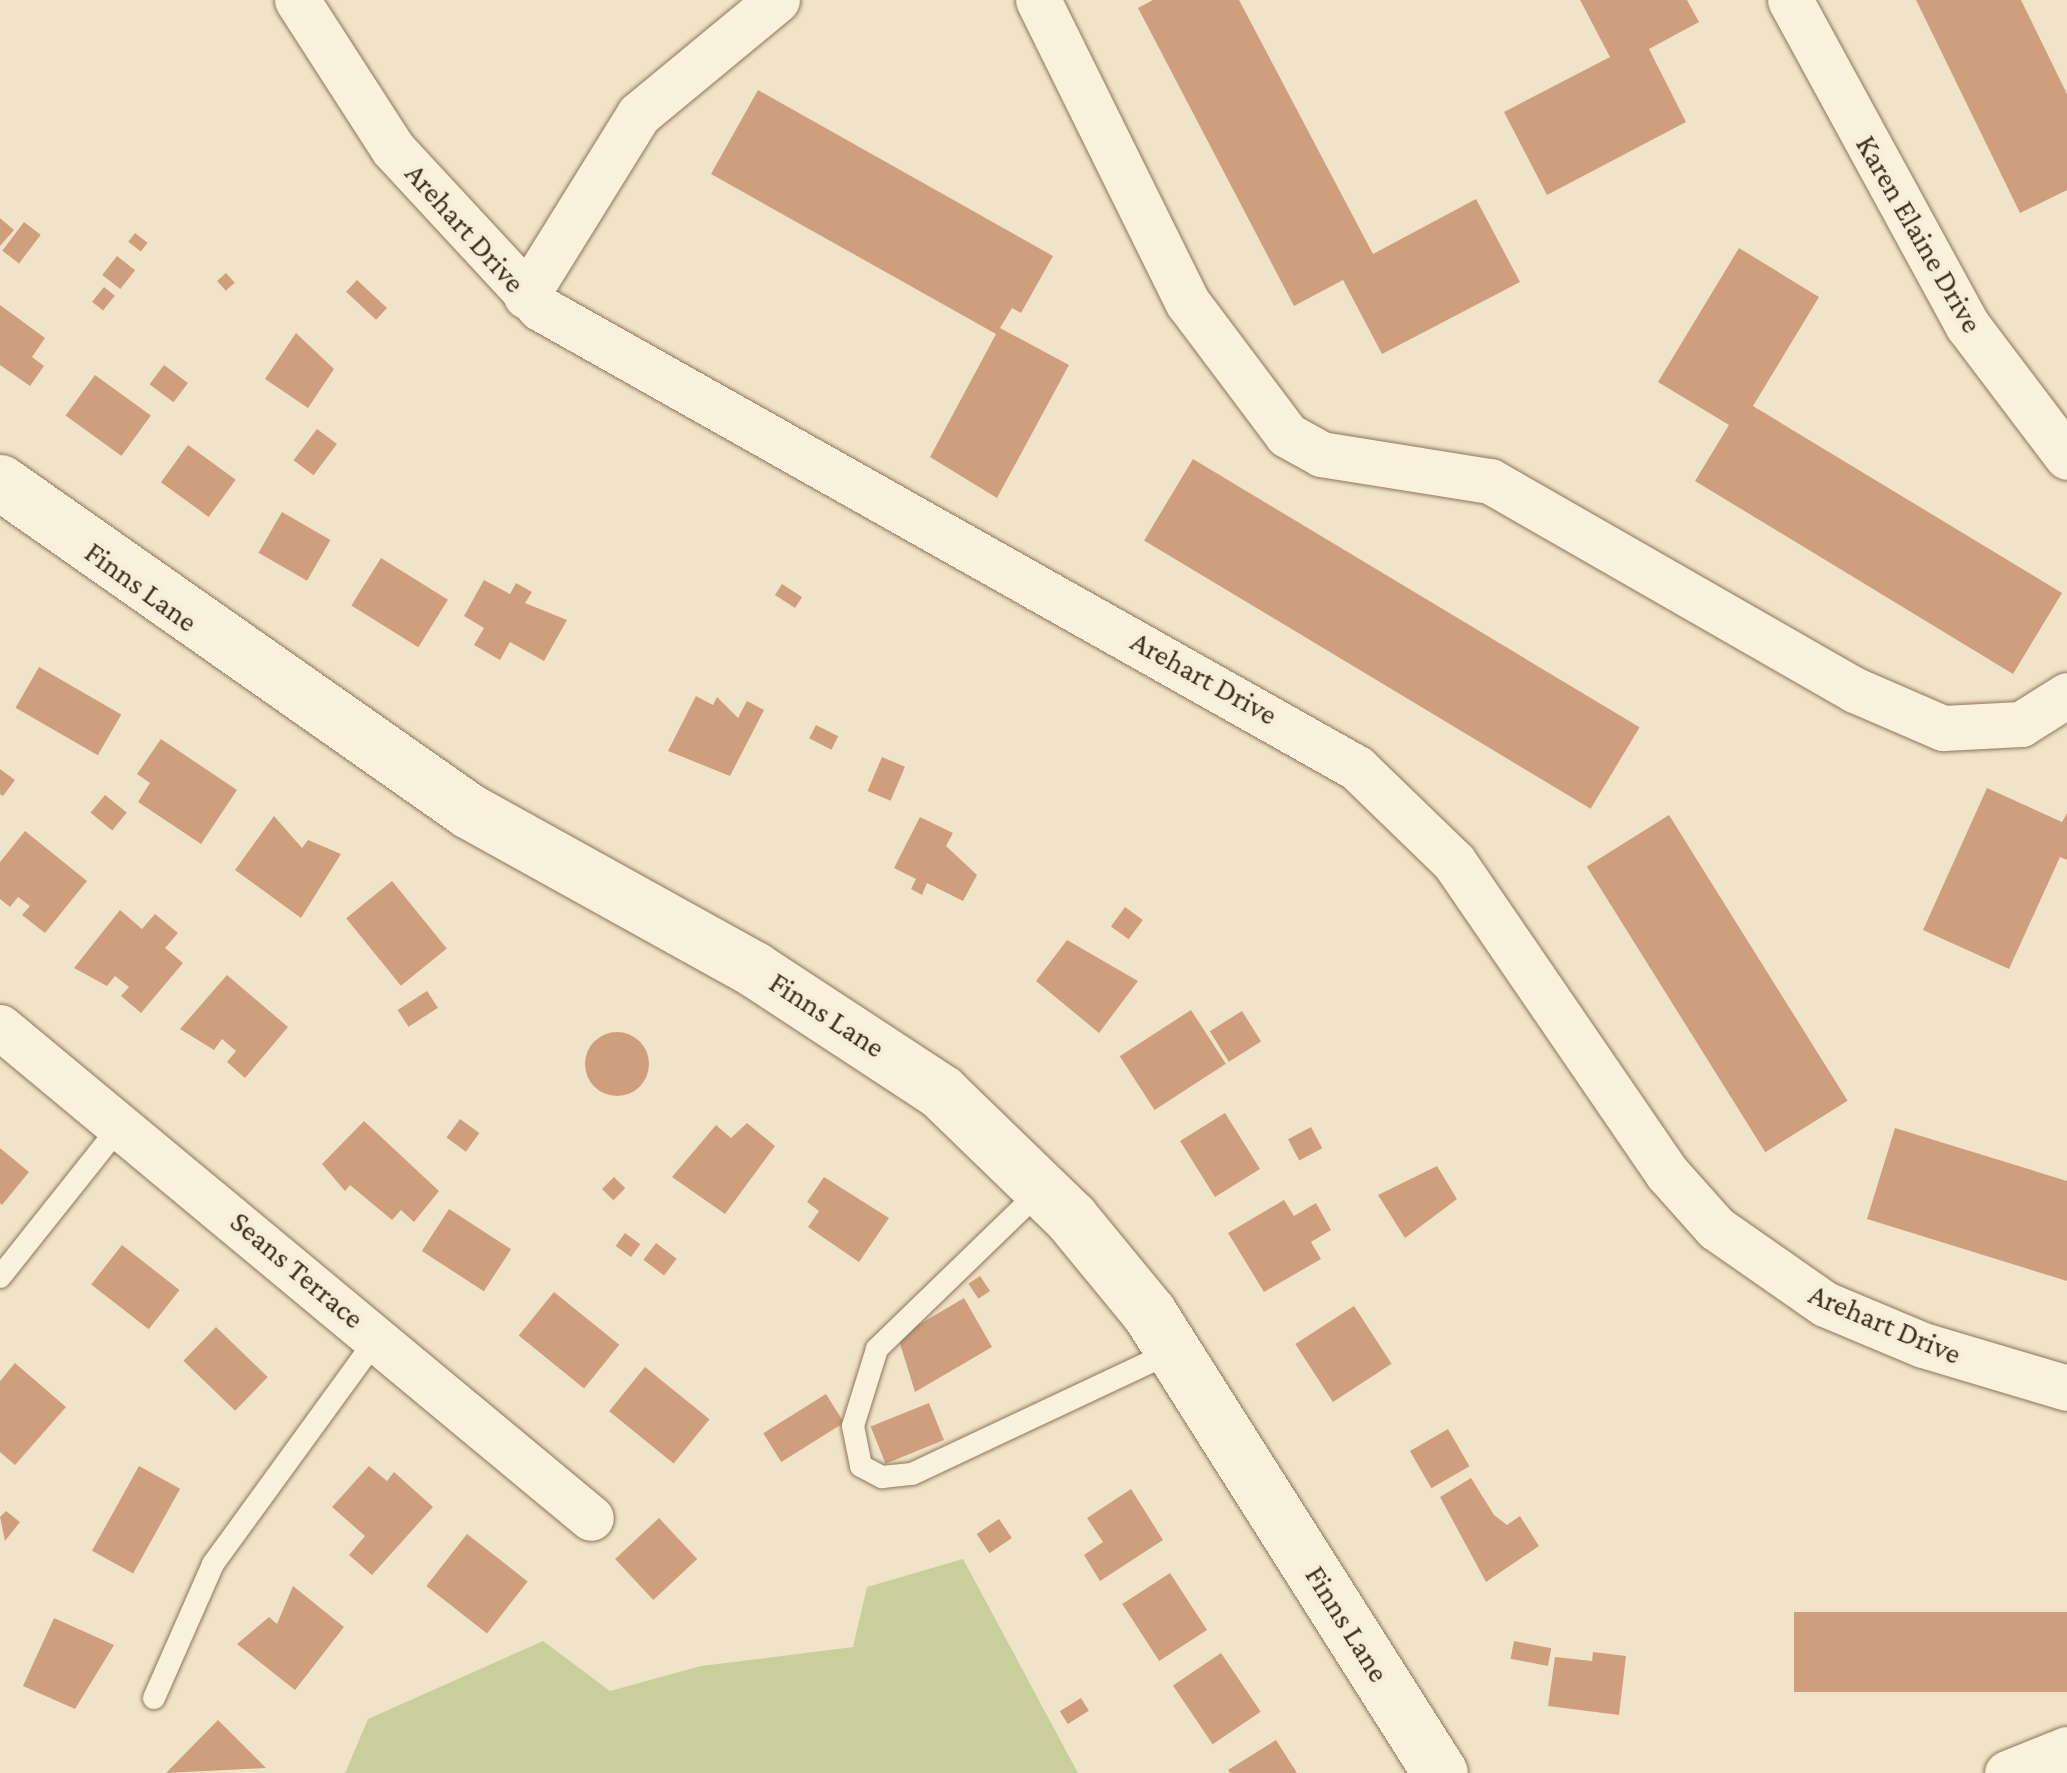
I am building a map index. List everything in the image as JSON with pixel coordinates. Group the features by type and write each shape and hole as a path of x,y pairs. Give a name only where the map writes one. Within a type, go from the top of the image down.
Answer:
{"street":[{"name":"Arehart Drive","path":"297,0 393,148 526,296 585,338 1356,768 1454,862 1667,1173 1716,1228 1824,1304 2067,1388"},
{"path":"526,296 639,114 777,0"},
{"path":"1038,0 1188,302 1287,435 1322,454 1490,481 1856,690 1943,728 2020,724 2067,695"},
{"name":"Karen Elaine Drive","path":"1790,0 1968,326 2067,456"},
{"name":"Finns Lane","path":"0,482 468,811 853,1028 941,1092 1042,1189 1174,1350 1440,1773"},
{"name":"Seans Terrace","path":"0,1027 591,1518"},
{"path":"2007,1773 2067,1750"}],"lane":[{"path":"0,1277 121,1125"},
{"path":"1042,1189 877,1349 853,1426 861,1466 882,1477 912,1474 1174,1350"},
{"path":"154,1698 213,1564 378,1338"}],"green space":[{"path":"963,1559 1078,1773 345,1773 368,1719 543,1641 610,1691 701,1666 853,1647 867,1587"}],"building":[{"path":"1153,0 1239,0 1373,254 1476,199 1520,282 1382,354 1343,280 1294,306 1138,8"},
{"path":"1580,0 1687,0 1699,22 1649,49 1686,122 1547,195 1504,112 1610,57"},
{"path":"1916,0 2021,0 2067,94 2067,190 2020,213"},
{"path":"758,90 1053,256 1021,313 1012,308 1000,328 1069,365 997,498 930,457 996,334 711,174"},
{"path":"0,218 14,230 0,246"},
{"path":"24,222 41,235 19,263 2,251"},
{"path":"135,233 148,243 141,252 128,242"},
{"path":"1739,248 1819,297 1753,406 2062,593 2013,674 1695,481 1729,425 1658,382"},
{"path":"117,256 135,270 120,289 102,275"},
{"path":"226,273 235,283 226,291 217,281"},
{"path":"357,280 387,308 376,320 346,292"},
{"path":"104,287 115,296 103,311 92,302"},
{"path":"0,305 45,338 32,357 44,366 30,386 0,365"},
{"path":"296,333 334,369 308,408 265,379"},
{"path":"164,365 188,383 174,402 150,384"},
{"path":"95,375 151,416 121,456 66,415"},
{"path":"317,429 337,444 313,475 294,460"},
{"path":"188,445 236,480 209,517 161,482"},
{"path":"1193,459 1640,727 1591,809 1144,540"},
{"path":"282,512 330,540 307,581 259,553"},
{"path":"381,558 448,600 418,647 351,605"},
{"path":"484,580 510,594 516,583 532,592 525,603 567,620 544,661 510,642 500,660 474,645 484,628 464,616"},
{"path":"782,584 802,597 795,608 775,595"},
{"path":"39,667 121,714 98,755 16,708"},
{"path":"696,696 713,705 717,697 738,718 747,701 764,710 730,776 668,751"},
{"path":"816,725 838,736 831,750 809,738"},
{"path":"161,739 237,790 201,844 138,802 150,783 137,774"},
{"path":"882,757 905,767 891,801 868,791"},
{"path":"0,769 15,780 3,796 0,794"},
{"path":"1987,788 2062,822 2067,813 2067,860 2060,857 2009,969 1923,930"},
{"path":"105,795 127,813 112,830 91,813"},
{"path":"1669,815 1848,1101 1765,1152 1587,866"},
{"path":"274,816 302,848 308,840 341,854 301,918 235,870"},
{"path":"920,817 953,833 946,846 977,875 963,901 927,883 922,895 911,889 916,879 894,868"},
{"path":"25,831 87,881 45,933 22,915 30,906 18,897 10,907 0,899 0,862"},
{"path":"392,881 447,949 401,986 346,918"},
{"path":"1125,907 1143,920 1129,939 1111,926"},
{"path":"120,910 142,929 155,914 178,933 165,948 183,963 141,1013 121,996 129,987 115,976 107,986 74,968"},
{"path":"1067,940 1138,981 1099,1033 1036,981"},
{"path":"227,975 288,1027 245,1078 227,1062 236,1051 222,1039 214,1050 180,1029"},
{"path":"427,991 438,1008 409,1027 398,1010"},
{"path":"1191,1010 1226,1064 1155,1110 1120,1056"},
{"path":"1242,1011 1261,1042 1229,1062 1210,1031"},
{"path":"617,1032 640,1041 649,1064 640,1087 617,1096 594,1087 585,1064 594,1041"},
{"path":"1225,1113 1260,1169 1215,1197 1180,1141"},
{"path":"460,1119 479,1133 466,1152 446,1138"},
{"path":"364,1121 439,1191 414,1222 401,1210 392,1220 350,1185 345,1191 322,1164"},
{"path":"747,1123 775,1146 725,1214 672,1177 716,1125 731,1138"},
{"path":"1311,1127 1322,1148 1299,1160 1288,1139"},
{"path":"1895,1128 2067,1181 2067,1281 1867,1219"},
{"path":"0,1148 29,1172 2,1205 0,1203"},
{"path":"1437,1166 1457,1199 1405,1238 1378,1195"},
{"path":"614,1177 625,1188 613,1200 602,1189"},
{"path":"824,1177 889,1218 859,1262 808,1227 819,1211 807,1202"},
{"path":"1284,1200 1294,1216 1316,1203 1331,1230 1311,1242 1321,1259 1264,1292 1228,1233"},
{"path":"449,1209 511,1249 484,1291 422,1251"},
{"path":"625,1233 640,1244 631,1257 616,1246"},
{"path":"656,1243 677,1259 664,1275 643,1260"},
{"path":"122,1245 180,1290 149,1329 91,1284"},
{"path":"980,1276 990,1291 978,1299 968,1284"},
{"path":"554,1292 619,1345 584,1388 519,1336"},
{"path":"964,1298 992,1347 915,1392 898,1337"},
{"path":"1354,1306 1392,1364 1333,1402 1295,1344"},
{"path":"216,1327 268,1377 235,1411 183,1361"},
{"path":"15,1363 66,1407 15,1465 0,1452 0,1381"},
{"path":"645,1367 710,1419 674,1464 609,1411"},
{"path":"826,1394 844,1423 781,1462 763,1433"},
{"path":"929,1403 944,1440 886,1464 871,1427"},
{"path":"1448,1429 1470,1466 1431,1488 1410,1451"},
{"path":"139,1466 180,1489 133,1574 92,1551"},
{"path":"369,1466 387,1481 394,1472 433,1507 372,1575 349,1555 365,1536 332,1507"},
{"path":"1471,1478 1494,1515 1507,1525 1520,1516 1539,1546 1486,1582 1440,1497"},
{"path":"1131,1489 1163,1540 1100,1581 1084,1555 1103,1542 1087,1518"},
{"path":"6,1511 20,1522 5,1541 0,1517"},
{"path":"659,1518 697,1559 653,1600 615,1559"},
{"path":"999,1519 1012,1538 989,1553 977,1534"},
{"path":"467,1534 528,1581 487,1633 426,1586"},
{"path":"1170,1573 1207,1630 1159,1661 1122,1604"},
{"path":"293,1586 344,1627 295,1690 237,1644 269,1617 277,1624"},
{"path":"1794,1612 2067,1612 2067,1692 1794,1692"},
{"path":"54,1618 114,1645 75,1709 23,1686"},
{"path":"1514,1641 1551,1648 1548,1666 1511,1659"},
{"path":"1593,1652 1626,1656 1619,1715 1548,1706 1555,1657 1592,1661"},
{"path":"1221,1653 1261,1712 1213,1744 1173,1685"},
{"path":"1081,1698 1089,1711 1068,1724 1060,1711"},
{"path":"218,1720 266,1768 166,1773"},
{"path":"1276,1740 1297,1773 1230,1773 1228,1770"}]}
